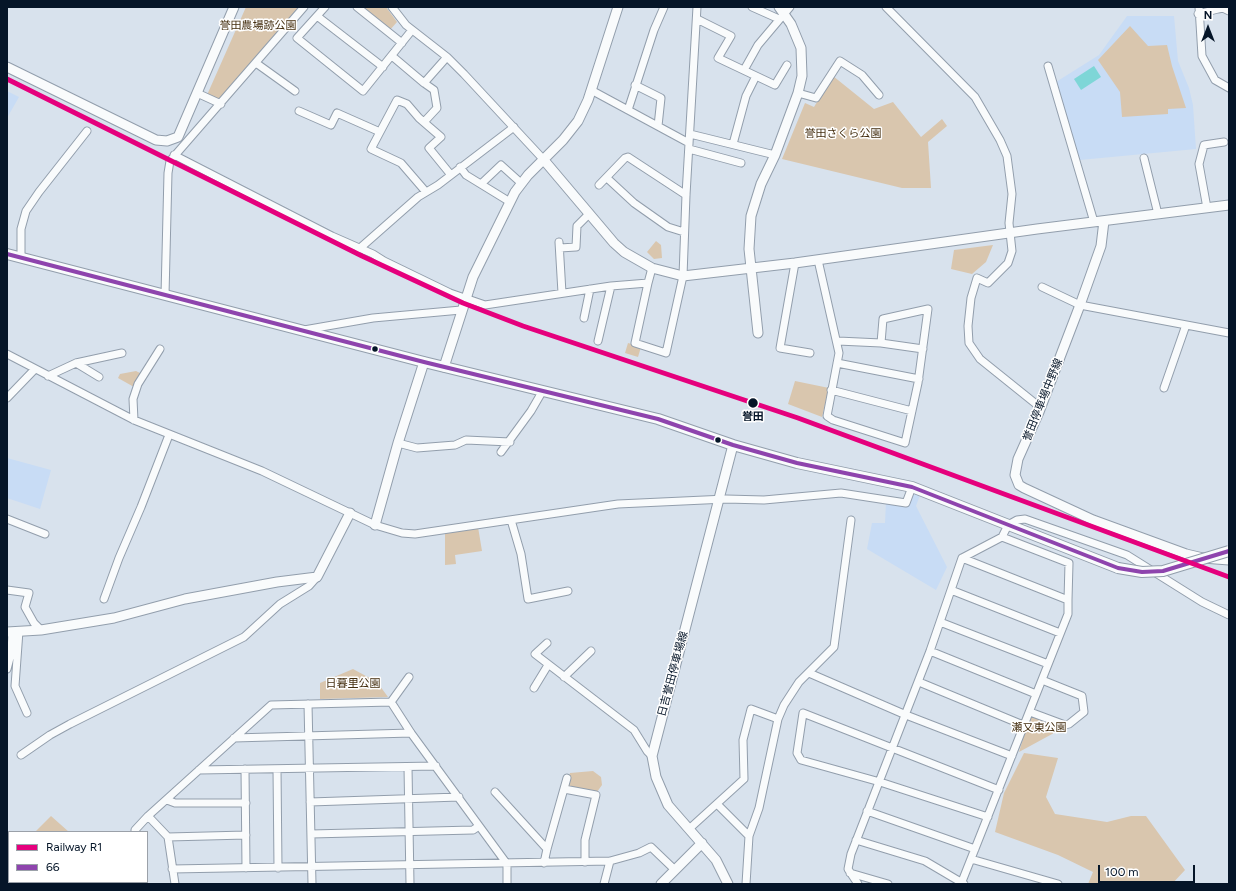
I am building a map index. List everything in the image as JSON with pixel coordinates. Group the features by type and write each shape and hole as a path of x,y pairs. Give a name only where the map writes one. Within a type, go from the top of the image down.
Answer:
{"main road":[{"path":"7,254 542,392 658,419 733,445 797,463 912,487 1118,568 1142,572 1163,571 1229,551"}],"street":[{"path":"7,67 156,140 167,141 178,136 234,7"},
{"path":"164,295 168,173 170,161 304,7"},
{"path":"325,7 297,38 363,91 412,30"},
{"path":"357,7 402,43"},
{"path":"392,7 406,25 447,57 514,127 614,243 624,252 652,268 683,276 795,263 1009,233 1229,205"},
{"path":"444,367 465,297 473,277 521,183 575,125 591,90 618,7"},
{"path":"628,110 654,30 664,7"},
{"path":"652,268 635,343 666,353 683,276 684,232 697,7"},
{"path":"752,7 783,11"},
{"path":"886,7 975,97 1000,140 1007,156 1012,194 1009,233 1012,251 1008,263 988,283 977,278 971,298 968,326 969,343 980,359 1041,408"},
{"path":"1229,11 1223,8 1198,11 1202,56 1215,80 1229,88"},
{"path":"744,70 758,45 783,11"},
{"path":"758,333 749,249 751,216 761,184 775,155 798,93 802,76 801,48 791,24 783,11"},
{"path":"317,16 383,67"},
{"path":"697,18 731,36 718,58 775,86 787,65"},
{"path":"392,56 434,90 437,108 424,122"},
{"path":"424,83 447,57"},
{"path":"798,93 816,98 840,61 862,75 879,95"},
{"path":"256,63 294,91"},
{"path":"1048,66 1094,222"},
{"path":"733,144 746,96 756,76"},
{"path":"635,85 661,98 658,126"},
{"path":"591,90 658,126 689,146 741,163"},
{"path":"197,93 221,104"},
{"path":"426,192 401,163 371,149 398,100 407,104 441,137 429,148 451,175"},
{"path":"299,111 331,125 337,113 380,132"},
{"path":"359,249 418,197 451,175 514,127"},
{"path":"21,258 20,230 26,211 87,131"},
{"path":"690,134 775,155"},
{"path":"1206,208 1199,164 1204,145 1224,142"},
{"path":"174,155 359,249 373,254 384,261 450,293 485,305 611,286 648,283"},
{"path":"599,185 625,158 628,157 686,195"},
{"path":"1144,158 1158,214"},
{"path":"481,184 501,165 521,183"},
{"path":"460,168 466,175 510,202"},
{"path":"606,178 634,203 668,228 684,232"},
{"path":"562,293 560,245 576,247 577,226 589,214"},
{"name":"誉田停車場中野線","path":"1104,221 1101,246 1080,305 1041,408 1018,458 1016,475 1019,485 1093,520 1186,554 1203,558 1229,560"},
{"path":"818,260 838,341 839,353 827,416 833,420 904,443 919,379 928,309 883,319 881,343"},
{"path":"795,263 780,348 810,353"},
{"path":"598,341 611,286"},
{"path":"1042,287 1080,305 1229,333"},
{"path":"584,318 590,290"},
{"path":"304,330 372,318 461,310"},
{"path":"1164,388 1186,325"},
{"path":"838,341 881,343 923,349"},
{"path":"134,420 133,399 138,384 160,349"},
{"path":"48,376 76,363 122,353"},
{"path":"7,354 134,420 262,471 375,525 392,531 415,534 618,504 718,500 764,500 841,493 906,503 912,487"},
{"path":"375,525 398,443 424,362"},
{"path":"76,363 99,377"},
{"path":"837,363 919,379"},
{"path":"7,398 35,369"},
{"path":"831,390 912,411"},
{"path":"501,452 510,442 542,392"},
{"path":"104,599 119,558 142,507 169,435"},
{"path":"398,443 417,448 455,445 466,440 510,442"},
{"name":"日吉誉田停車場線","path":"728,884 716,860 675,814 665,799 656,777 652,756 733,445"},
{"path":"21,754 63,727 244,637 280,604 309,586 317,577 350,513"},
{"path":"7,519 45,534"},
{"path":"511,520 521,554 528,599 568,591"},
{"path":"746,884 749,836 759,808 778,719 799,682 834,647 851,520"},
{"path":"858,884 849,873 849,861 867,811 880,782 919,682 962,558 1002,537 1008,526 1017,520 1025,520 1127,555 1202,602 1229,615"},
{"path":"856,840 925,861 962,884 1023,725 1030,712 1068,614 1069,563 1002,537"},
{"path":"962,558 1068,600"},
{"path":"13,632 41,630 114,618 185,599 277,582 317,577"},
{"path":"7,590 29,593 25,607 34,623 41,630"},
{"path":"951,590 1060,632"},
{"path":"940,622 1048,664"},
{"path":"7,669 11,654 13,632"},
{"path":"13,632 15,686 27,713"},
{"path":"546,643 535,654 634,730 647,751 652,756"},
{"path":"564,677 591,651"},
{"path":"930,651 1036,694"},
{"path":"534,688 548,665"},
{"path":"809,673 906,715 1012,756"},
{"path":"391,702 409,677"},
{"path":"1030,712 1065,725 1069,724 1084,712 1082,696 1042,680"},
{"path":"919,682 1023,725"},
{"path":"135,831 148,816 271,705 391,702"},
{"path":"391,702 411,733 507,864 506,884"},
{"path":"308,704 312,884"},
{"path":"689,829 744,779 743,740 751,708 778,719"},
{"path":"988,817 880,782 801,760 797,753 803,713 998,790"},
{"path":"234,738 411,733"},
{"path":"408,766 410,884"},
{"path":"200,770 436,766"},
{"path":"245,769 246,868"},
{"path":"277,769 278,868"},
{"path":"544,863 567,778"},
{"path":"564,789 596,795 584,840 585,862"},
{"path":"496,792 547,849"},
{"path":"310,802 459,797"},
{"path":"167,800 175,803 246,803"},
{"path":"717,804 749,836"},
{"path":"867,811 975,849"},
{"path":"148,816 168,836 175,884"},
{"path":"311,834 473,830 480,826"},
{"path":"168,836 246,835"},
{"path":"660,884 702,843"},
{"path":"172,869 410,866 610,861 639,853 651,847 676,870"},
{"path":"972,859 1058,884"},
{"path":"604,884 610,861"},
{"path":"849,873 888,884"}],"shaded area":[{"path":"1127,16 1174,16 1178,61 1189,88 1193,105 1196,149 1080,160 1056,82 1099,55"},
{"path":"7,91 19,97 7,118"},
{"path":"7,458 51,470 40,509 7,498"},
{"path":"912,492 920,495 916,506 947,567 936,590 867,549 872,523 885,523 886,502 906,505"}],"green space":[{"name":"誉田農場跡公園","path":"246,7 300,7 219,100 207,95"},
{"path":"359,7 386,7 397,22 389,31"},
{"path":"1130,26 1148,46 1167,45 1172,66 1186,108 1168,109 1168,114 1122,117 1120,92 1098,60"},
{"name":"誉田さくら公園","path":"833,76 874,109 893,102 921,137 942,119 947,126 928,142 931,188 902,188 782,159 805,103 814,107"},
{"path":"656,241 661,245 662,258 654,259 647,252"},
{"path":"993,245 986,262 972,274 951,269 954,250"},
{"path":"628,343 641,347 638,357 625,353"},
{"path":"136,371 142,374 134,387 118,378 120,374"},
{"path":"795,381 829,388 822,417 788,404"},
{"path":"478,527 482,551 455,555 456,564 445,565 445,532"},
{"name":"日暮里公園","path":"353,669 377,682 388,697 320,699 320,683"},
{"name":"瀬又東公園","path":"1034,714 1065,727 1019,752 1030,716"},
{"path":"1024,753 1058,758 1046,797 1055,814 1107,822 1131,816 1146,816 1185,870 1172,884 1088,884 1093,872 1058,855 995,832 1004,793"},
{"path":"593,771 601,777 602,785 597,792 568,787 567,784 570,773"},
{"path":"51,816 68,831 36,831"},
{"path":"8,866 8,883 78,883 7,884"}],"water":[{"path":"1094,66 1101,77 1081,90 1074,79"}],"rail line":[{"name":"R1","path":"7,79 362,256 463,303 523,326 798,418 1229,577"}],"transit line":[{"name":"66","path":"7,254 424,362 658,419 733,445 797,463 912,487 1118,568 1142,572 1163,571 1229,551"}],"place":[{"name":"誉田","path":"753,403"}]}
